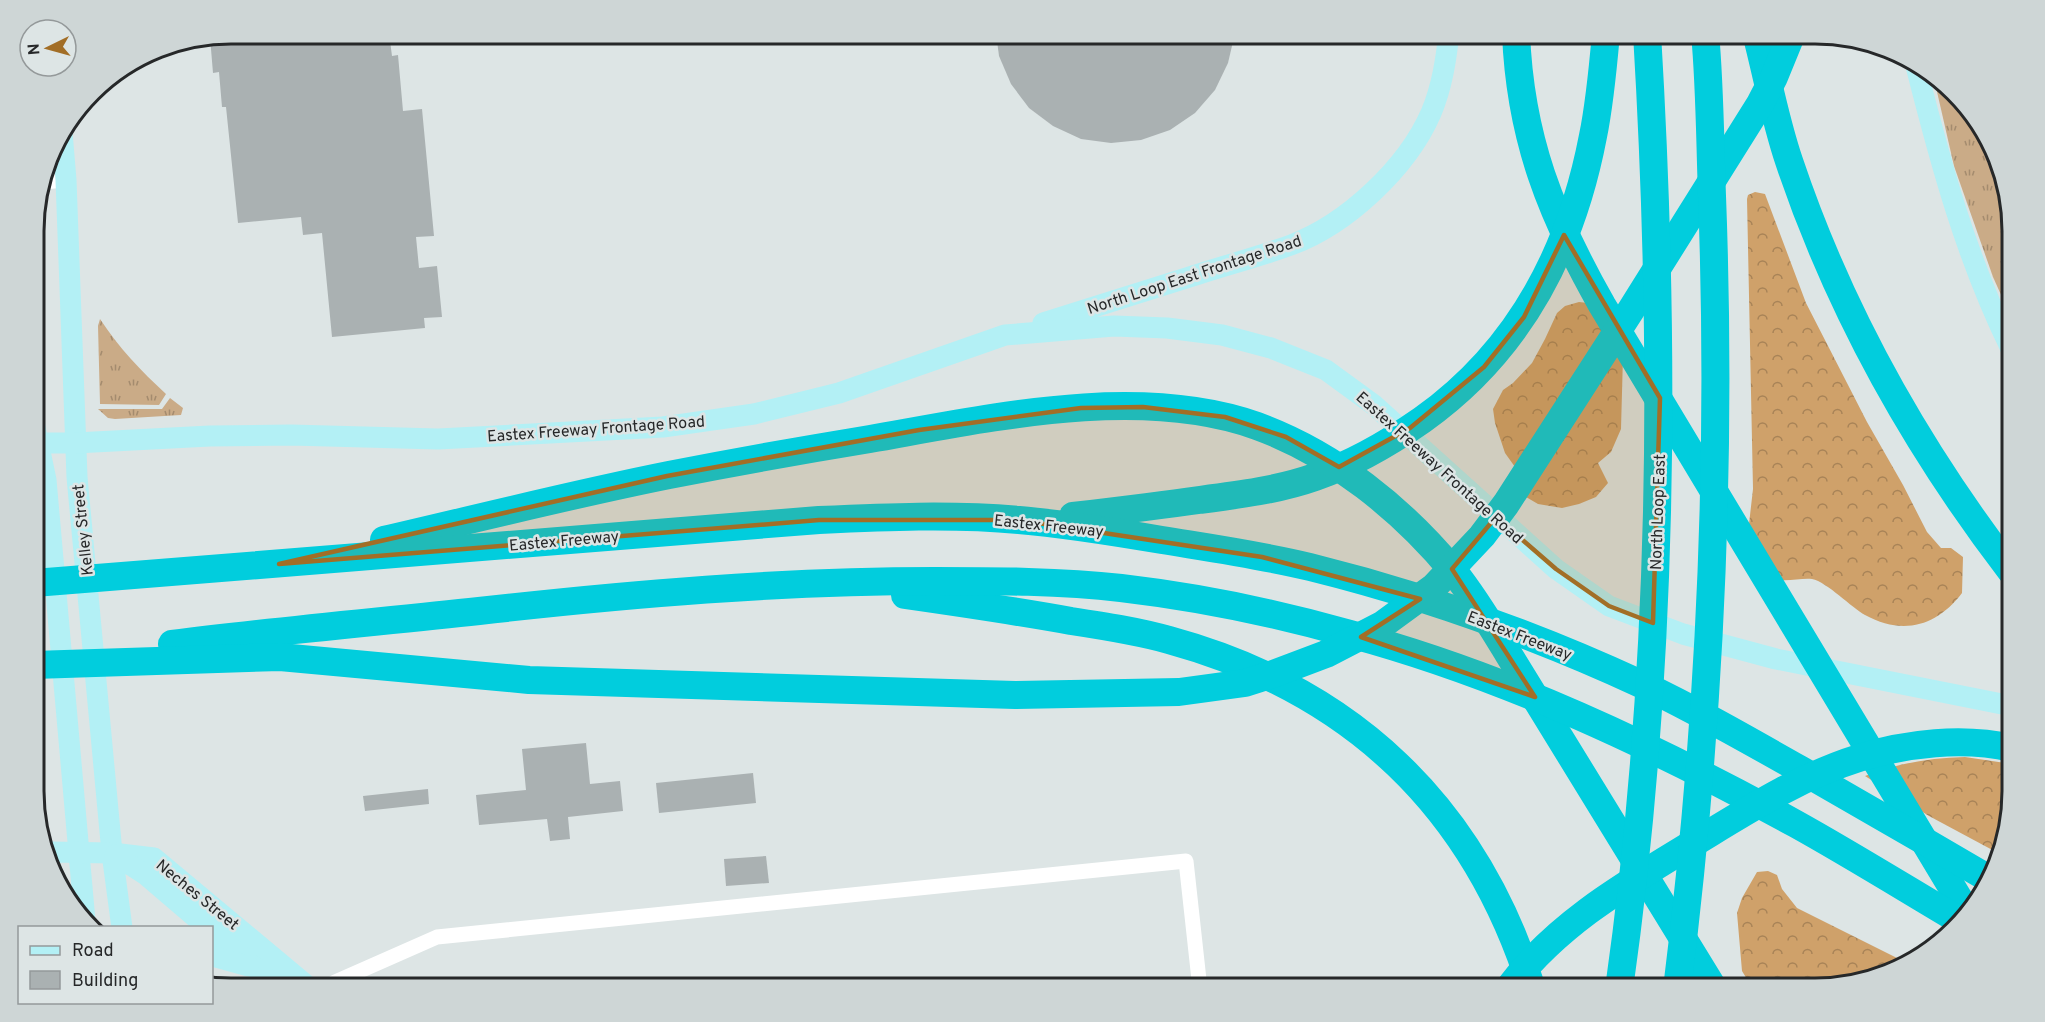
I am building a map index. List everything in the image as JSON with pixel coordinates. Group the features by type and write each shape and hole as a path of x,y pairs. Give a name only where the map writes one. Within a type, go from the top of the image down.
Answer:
{"highway":[{"path":"1516,43 1519,81 1533,151 1568,244 1602,305 1963,905"},
{"path":"1018,520 1123,510 1254,492 1314,477 1350,462 1410,428 1461,390 1507,340 1524,317 1558,252 1574,209 1593,135 1605,43"},
{"name":"North Loop East","path":"1620,978 1637,844 1653,630 1657,526 1660,413 1658,296 1647,43"},
{"path":"1678,978 1700,756 1712,556 1717,422 1716,292 1705,43"},
{"path":"1759,43 1788,159 1849,310 1908,423 1975,524 2002,559"},
{"path":"43,664 280,657 529,680 1015,695 1147,694 1212,689 1245,683 1299,666 1355,640 1409,607 1434,587 1474,545 1506,504 1619,330 1760,104 1788,43"},
{"path":"279,564 667,476 920,430 1040,412 1116,406 1172,409 1216,415 1255,425 1286,438 1342,469 1387,504 1429,543 1455,573 1477,604 1707,978"},
{"name":"Eastex Freeway","path":"43,582 819,520 916,517 1018,520 1142,537 1309,567 1418,598 1509,630 1601,667 1689,708 1982,874"},
{"path":"43,663 251,634 552,603 796,583 977,581 1121,588 1242,609 1351,634 1405,650 1531,696 1636,743 1798,825 1953,917"},
{"path":"796,583 906,595 1144,634 1213,653 1260,672 1316,701 1353,726 1390,756 1422,790 1454,830 1495,895 1522,957 1529,978"},
{"path":"1517,978 1554,938 1604,900 1717,829 1818,774 1859,758 1904,748 1951,743 2002,747"}],"main road":[{"name":"North Loop East Frontage Road","path":"1005,335 1292,244 1345,215 1404,158 1418,138 1431,113 1439,90 1448,43"},
{"path":"1918,75 1939,156 1968,251 2002,329"},
{"name":"Kelley Street","path":"63,147 76,477 112,853 122,926"},
{"name":"Eastex Freeway Frontage Road","path":"44,438 75,443 256,435 438,440 663,427 754,414 839,393 1005,335 1114,326 1167,328 1222,335 1271,348 1326,370 1374,405 1556,569 1608,606 1683,634 1776,659 2002,704"},
{"name":"Kelley Street","path":"44,470 84,907"},
{"path":"53,852 112,853"},
{"name":"Neches Street","path":"112,853 146,875 207,926"},
{"name":"Neches Street","path":"112,853 154,858 299,979"},
{"name":"Neches Street","path":"213,932 267,979"},
{"path":"213,956 254,969"}],"street":[{"path":"50,181 66,180"},
{"path":"340,979 437,937 1186,861 1199,978"}],"highlighted area":[{"path":"1564,235 1660,398 1653,623 1609,606 1556,569 1496,517 1452,569 1535,697 1361,637 1420,599 1262,557 1018,520 819,520 279,564 667,476 919,430 1081,408 1143,407 1225,417 1286,437 1339,467 1410,428 1484,367 1524,317"}],"green space":[{"path":"1936,89 1955,107 1970,127 1987,159 1995,182 2002,231 2002,297 1993,277 1954,166"},
{"path":"1755,192 1765,194 1806,303 1927,532 1941,548 1951,548 1963,557 1962,593 1942,613 1930,620 1906,626 1893,625 1865,615 1818,581 1812,579 1780,580 1749,524 1753,489 1747,199 1748,195"},
{"path":"1579,302 1588,303 1623,356 1621,429 1611,452 1598,463 1608,483 1596,497 1562,508 1538,504 1526,497 1515,467 1505,453 1493,409 1503,390 1532,363 1557,313 1565,306"},
{"path":"100,319 131,359 166,394 159,405 100,404 98,326"},
{"path":"170,398 183,408 181,415 115,419 108,418 98,409 162,409"},
{"path":"1965,757 2002,763 2000,816 1992,850 1929,816 1865,776 1914,762"},
{"path":"1768,871 1777,875 1782,889 1797,908 1898,958 1875,969 1851,975 1827,978 1746,978 1742,971 1737,913 1742,898 1757,872"}],"building":[{"path":"390,43 392,56 398,55 403,111 422,109 434,236 416,237 419,268 437,266 442,317 424,318 425,328 332,337 322,233 303,235 301,217 238,223 226,107 222,107 219,72 213,73 211,45"},
{"path":"997,43 1233,43 1228,63 1215,90 1195,113 1170,130 1141,140 1111,143 1081,139 1053,126 1029,108 1011,84 999,56"},
{"path":"586,743 590,784 620,781 623,811 568,817 570,839 550,841 547,819 479,825 476,795 526,790 522,749"},
{"path":"753,773 756,803 659,813 656,783"},
{"path":"428,789 429,804 365,811 363,796"},
{"path":"766,856 769,883 726,886 724,859"}]}
